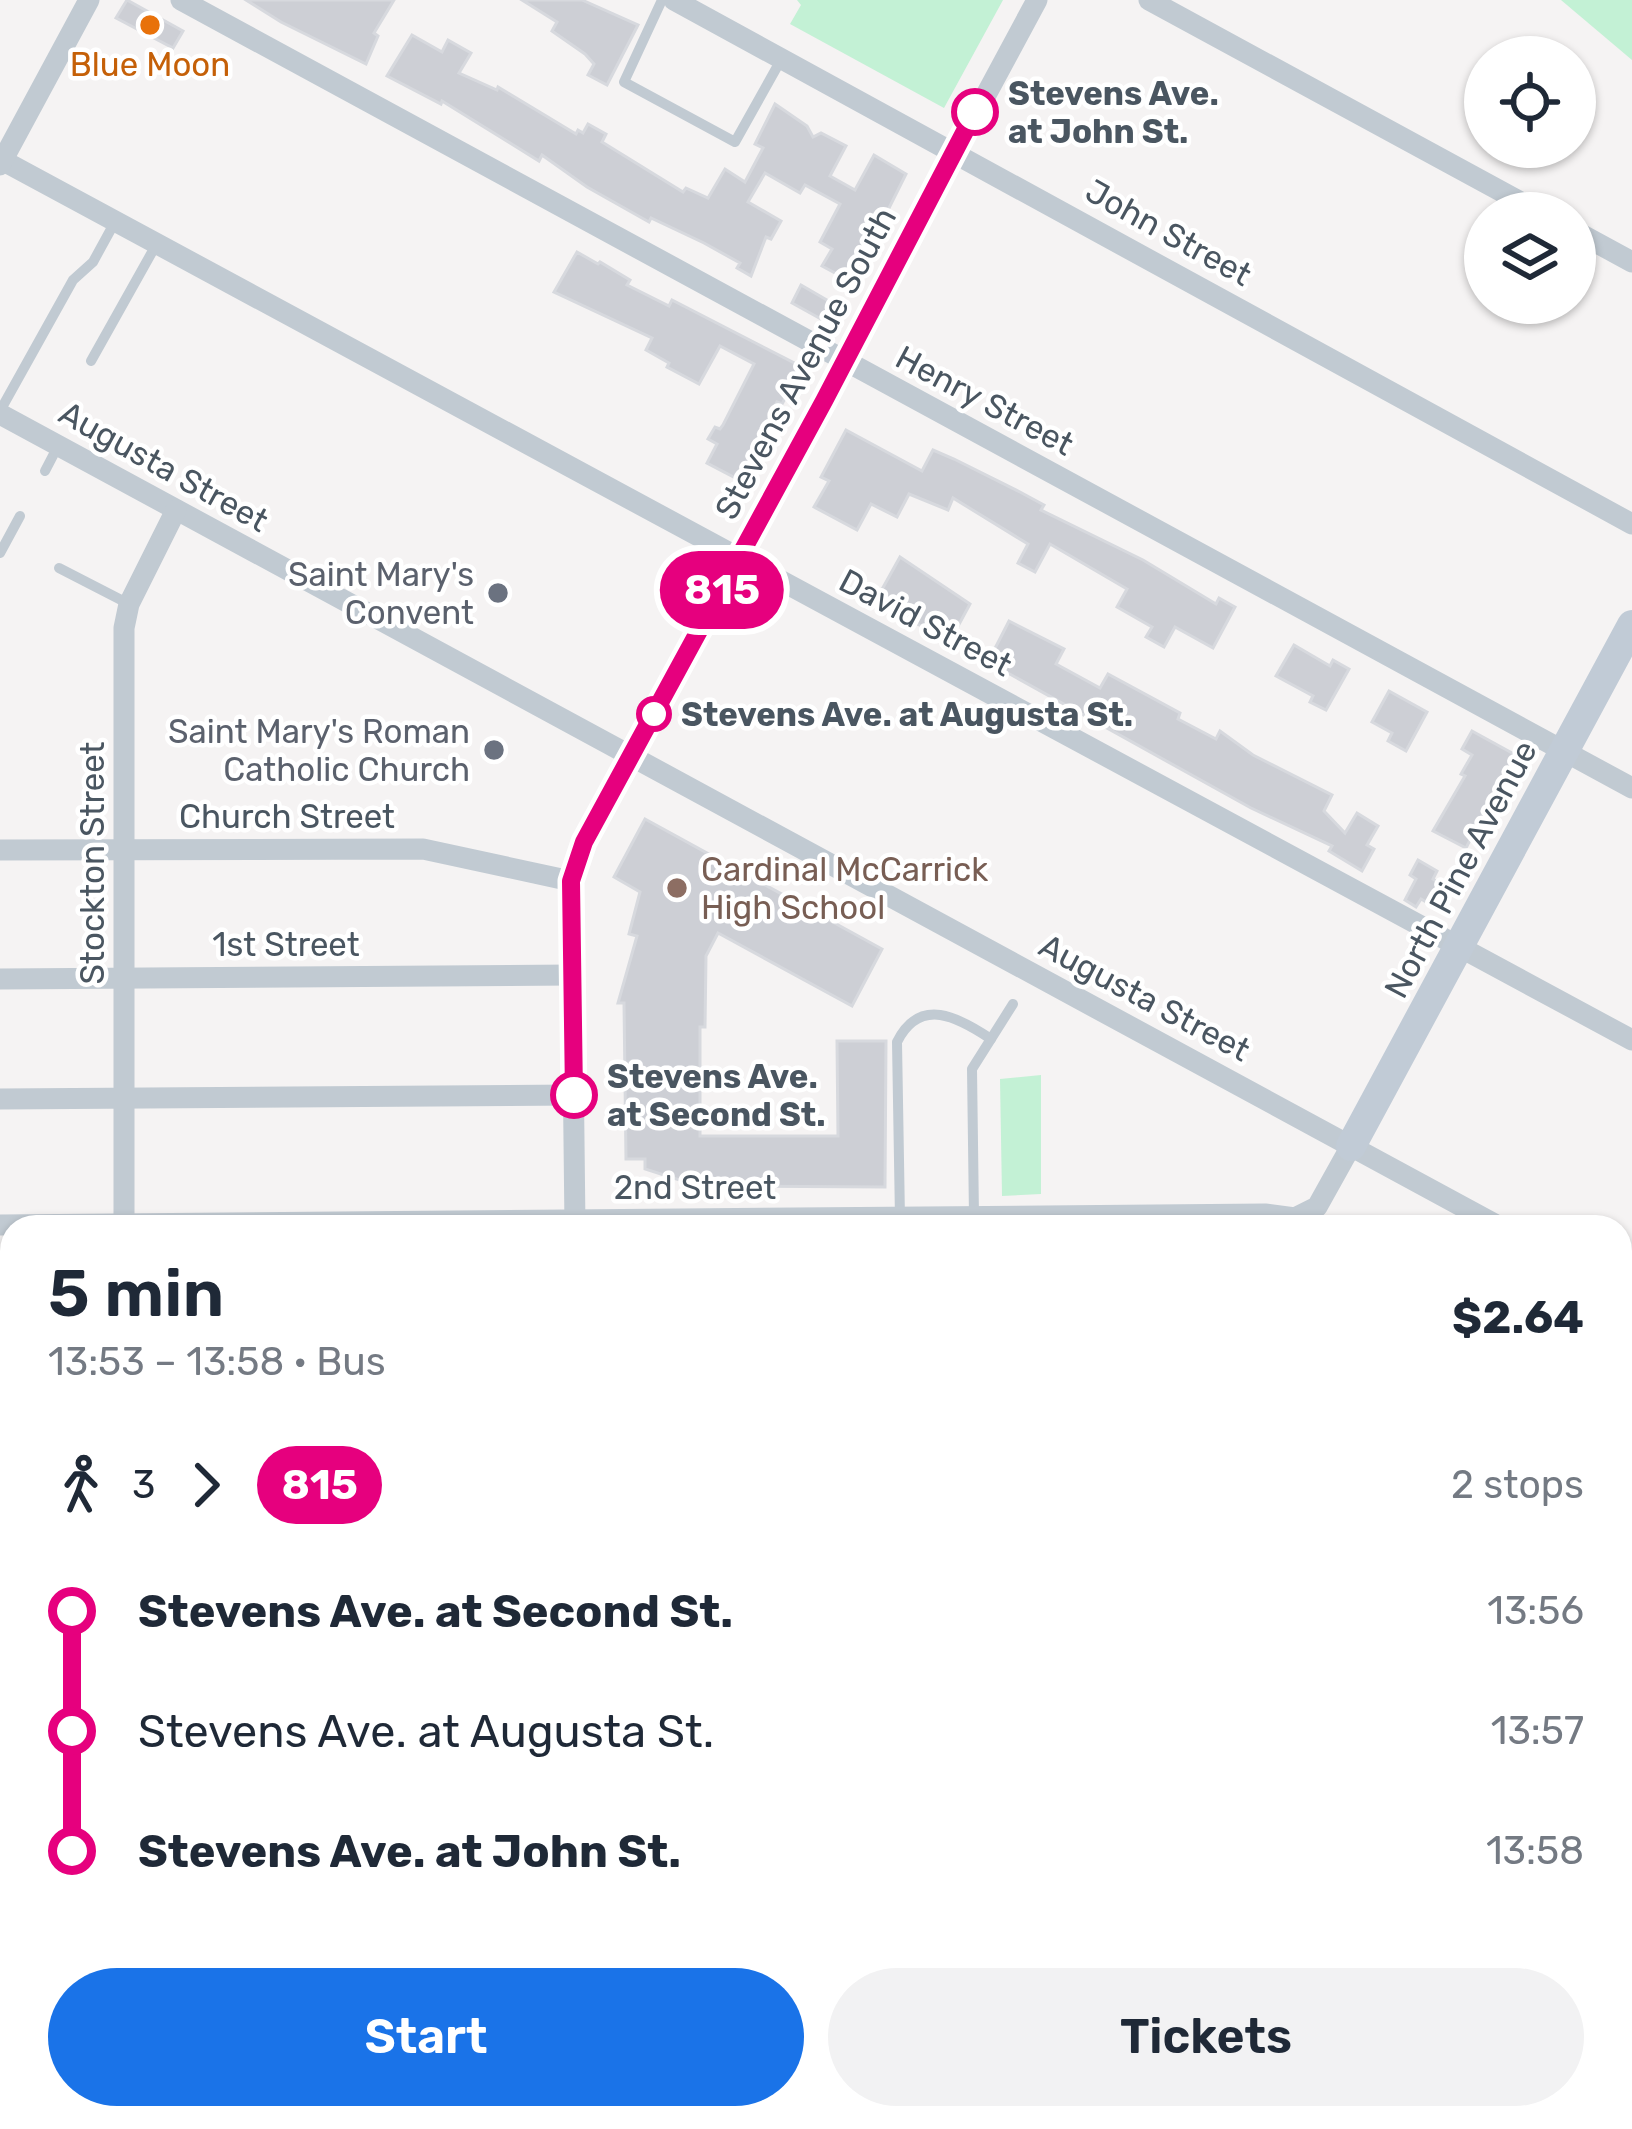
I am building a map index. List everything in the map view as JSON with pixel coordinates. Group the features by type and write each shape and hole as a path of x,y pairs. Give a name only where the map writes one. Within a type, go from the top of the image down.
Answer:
{"street":[{"path":"1,161 89,0"},
{"name":"Henry Street","path":"181,0 1632,788"},
{"name":"John Street","path":"674,0 1632,524"},
{"name":"Stevens Avenue South","path":"571,881 584,842 1037,0"},
{"path":"1149,0 1502,192"},
{"name":"David Street","path":"1,161 1632,1040"},
{"path":"1596,243 1632,262"},
{"name":"Augusta Street","path":"0,412 1351,1146 1457,1215"},
{"name":"Stockton Street","path":"124,1215 124,628 129,604 176,510"},
{"name":"North Pine Avenue","path":"1351,1146 1632,626"},
{"name":"Church Street","path":"0,850 423,849 571,881"},
{"path":"571,881 575,1215"},
{"name":"1st Street","path":"0,979 573,975"},
{"path":"0,1099 574,1095"},
{"name":"2nd Street","path":"1302,1215 1317,1208 1351,1146"},
{"name":"2nd Street","path":"1230,1215 1272,1215"}],"lane":[{"path":"662,0 625,82 735,142 782,58"},
{"path":"0,412 73,280 93,262 116,220"},
{"path":"92,361 158,242"},
{"path":"45,471 58,446"},
{"path":"0,553 20,516"},
{"path":"58,568 129,604"},
{"path":"974,1215 972,1070 1013,1004"},
{"path":"899,1215 897,1042 904,1027 927,1014 960,1018 991,1039"}],"green space":[{"path":"797,0 1003,0 944,108 790,24 801,5"},
{"path":"1561,0 1632,0 1632,60"},
{"path":"1041,1075 1041,1194 1002,1196 1000,1079"}],"building":[{"name":"Blue Moon","path":"127,0 183,31 173,48 116,18"},
{"path":"246,0 394,0 374,33 378,36 366,64"},
{"path":"522,0 582,0 638,25 607,85 588,75 594,64 585,54 552,31 557,22"},
{"path":"412,35 442,52 448,40 471,53 459,73 498,87 576,134 578,130 583,133 588,124 606,134 602,142 683,192 686,188 708,198 725,169 745,182 763,148 755,144 775,104 807,126 813,137 821,133 846,146 830,176 855,190 874,155 906,174 872,247 848,280 822,266 832,249 820,242 840,204 805,185 800,193 765,173 748,202 781,221 771,239 766,237 751,276 737,268 740,263 704,243 651,218 649,222 542,155 539,161 442,101 387,76"},
{"path":"577,252 630,280 627,285 669,306 672,300 802,367 756,443 764,447 745,483 707,463 717,444 708,439 715,427 723,425 754,364 720,346 699,384 667,367 669,363 646,350 652,338 554,292"},
{"path":"801,285 839,307 830,324 792,303"},
{"path":"846,430 922,471 933,450 954,459 1216,604 1219,598 1235,607 1213,648 1175,627 1164,647 1146,637 1152,627 1117,607 1127,589 1050,544 1035,572 1018,563 1028,544 953,498 948,510 909,494 897,517 871,504 857,530 814,507 829,481 821,477"},
{"path":"900,557 970,604 950,641 875,602"},
{"path":"1009,621 1064,649 1056,664 1100,688 1108,674 1180,713 1178,719 1216,739 1220,731 1253,755 1332,795 1324,811 1345,833 1357,813 1378,826 1367,845 1374,849 1362,871 1329,851 1332,846 1251,808 988,662"},
{"path":"1294,645 1330,666 1333,660 1349,669 1326,710 1310,702 1313,696 1276,676"},
{"path":"1389,691 1427,712 1406,751 1388,741 1392,733 1372,722"},
{"path":"1472,731 1523,759 1489,815 1484,813 1466,848 1433,831 1465,776 1461,774 1472,755 1462,749"},
{"path":"645,819 882,949 852,1006 718,933 706,956 705,1027 700,1027 700,1136 838,1136 837,1041 886,1041 885,1187 698,1186 645,1169 645,1159 626,1159 624,1003 618,1003 637,936 629,934 640,892 614,877"},
{"path":"1418,860 1437,871 1433,879 1450,891 1440,910 1421,899 1416,907 1405,900 1416,879 1410,875"}],"bus line":[{"name":"815","path":"574,1095 571,881 584,842 975,112"}],"place":[{"name":"Blue Moon","path":"150,25"},
{"name":"Stevens Ave. at John St.","path":"975,112"},
{"name":"Saint Mary's Convent","path":"498,593"},
{"name":"Stevens Ave. at Augusta St.","path":"654,714"},
{"name":"Saint Mary's Roman Catholic Church","path":"494,750"},
{"name":"Cardinal McCarrick High School","path":"677,888"},
{"name":"Stevens Ave. at Second St.","path":"574,1095"}]}
